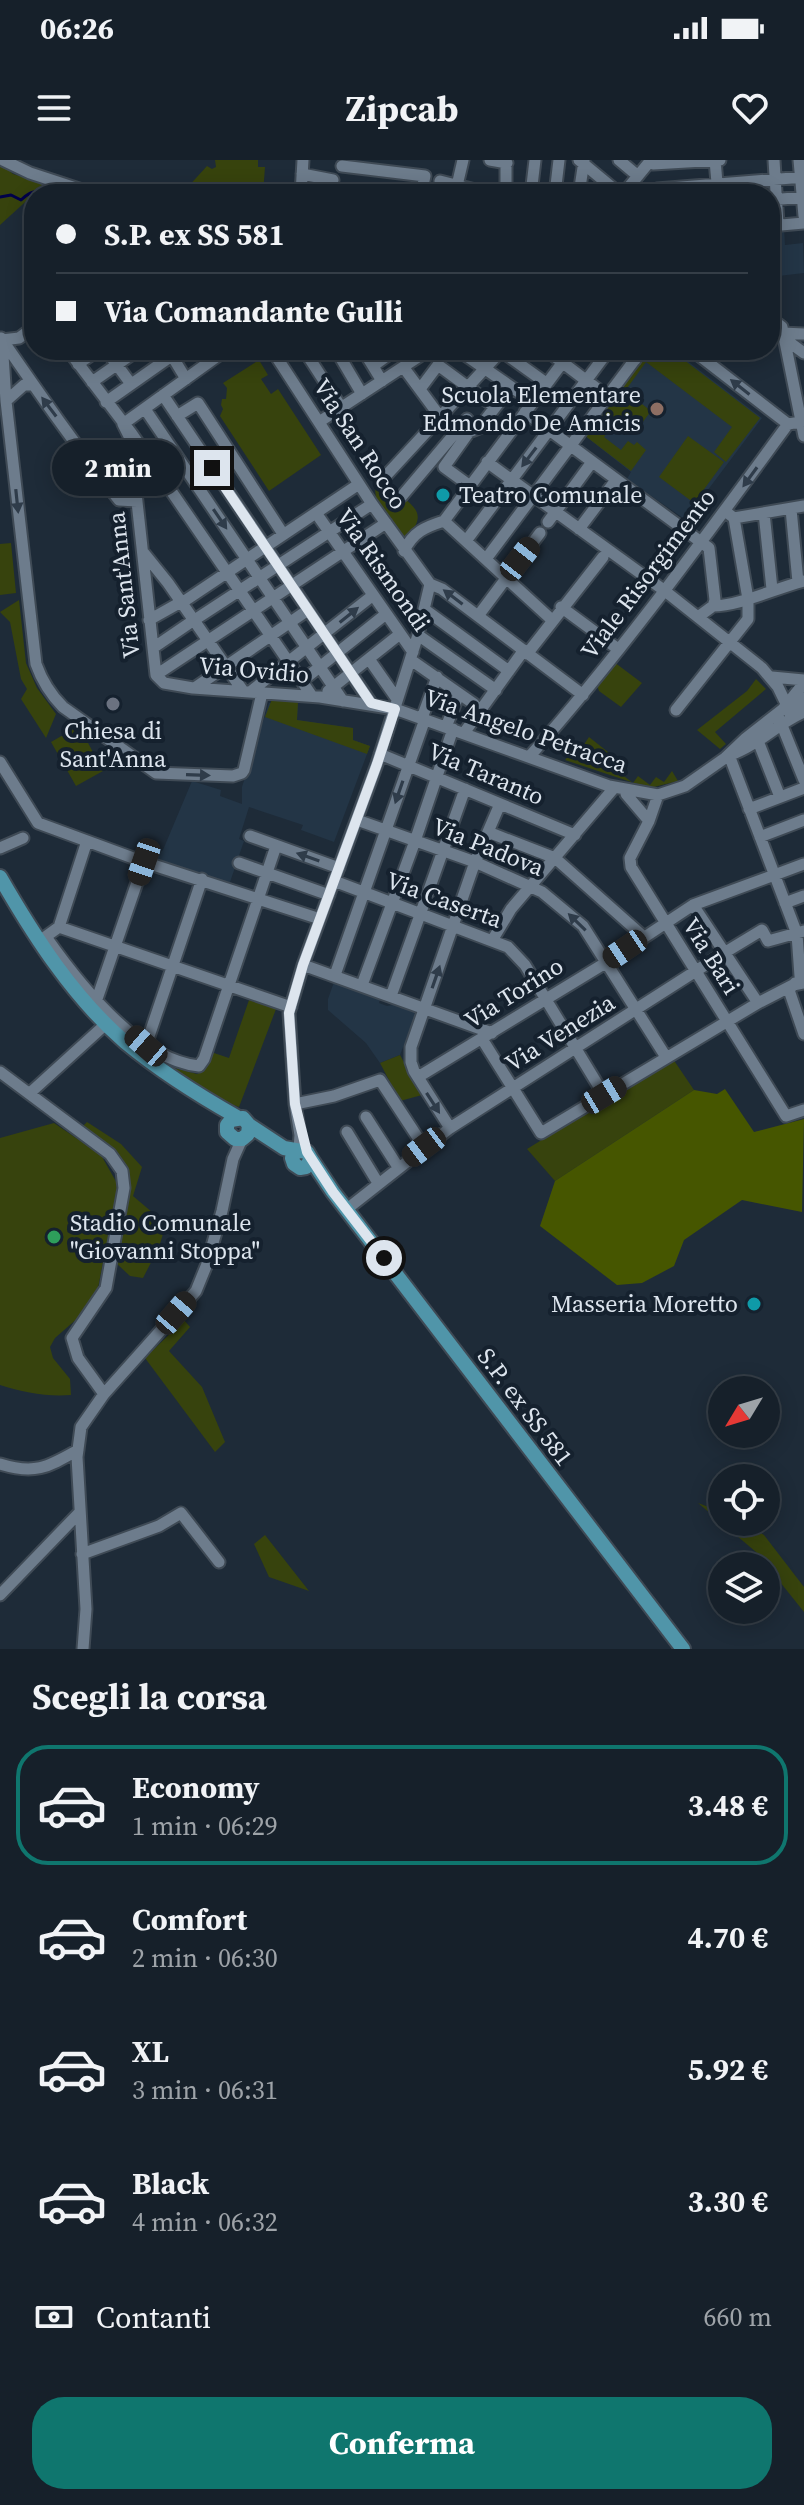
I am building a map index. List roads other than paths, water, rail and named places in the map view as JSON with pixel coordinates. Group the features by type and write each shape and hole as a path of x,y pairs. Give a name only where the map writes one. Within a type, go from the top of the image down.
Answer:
{"main road":[{"path":"0,877 63,974 107,1023 179,1083 210,1102 238,1130 301,1157"},
{"name":"S.P. ex SS 581","path":"301,1157 347,1209 683,1649"}],"street":[{"path":"3,160 64,184"},
{"path":"302,184 303,160"},
{"path":"457,184 463,160"},
{"path":"490,160 506,162 506,184"},
{"path":"532,184 535,160"},
{"path":"556,184 559,160"},
{"path":"619,160 638,176"},
{"path":"631,184 652,161 716,160 718,184"},
{"path":"774,160 776,184"},
{"path":"799,160 804,216"},
{"path":"582,161 602,184"},
{"path":"580,184 582,161"},
{"path":"652,161 657,184"},
{"path":"342,166 425,176 423,184"},
{"path":"302,174 333,180"},
{"path":"747,184 802,177"},
{"path":"440,181 445,184"},
{"path":"780,200 803,198"},
{"path":"780,225 804,223"},
{"path":"780,330 804,353"},
{"path":"783,333 804,334"},
{"path":"783,333 804,436"},
{"path":"1,338 19,338 24,334"},
{"path":"1,338 32,385 119,500 137,501"},
{"path":"1,338 34,649 41,680 63,707 156,773 233,776 242,773 251,692 372,596"},
{"path":"23,367 24,360"},
{"path":"75,360 270,637 316,697 400,634"},
{"path":"78,364 84,360"},
{"path":"113,360 131,384"},
{"path":"92,382 124,360"},
{"path":"106,402 166,360"},
{"path":"179,360 186,379"},
{"path":"123,424 212,360"},
{"name":"Via San Rocco","path":"279,360 372,504 430,584"},
{"path":"310,360 341,407"},
{"path":"342,360 362,394"},
{"path":"369,360 382,381"},
{"path":"373,366 380,360"},
{"path":"319,422 415,360"},
{"path":"473,360 533,402"},
{"path":"382,480 492,360"},
{"path":"514,360 546,383"},
{"path":"558,360 608,397"},
{"path":"404,551 421,529 444,521 564,360"},
{"path":"466,541 602,360"},
{"path":"486,559 634,360"},
{"path":"705,360 788,424 801,422"},
{"path":"420,389 438,365 495,407"},
{"path":"404,368 441,418"},
{"path":"6,401 24,385 32,385"},
{"path":"470,486 444,467 469,432 479,428 511,387"},
{"path":"163,395 371,703"},
{"path":"177,416 198,403 283,534"},
{"path":"451,407 479,428"},
{"path":"145,409 343,701"},
{"path":"525,412 709,548 715,584 713,606"},
{"path":"402,496 467,419"},
{"name":"Via Sant'Anna","path":"123,424 130,438 157,676"},
{"name":"Viale Risorgimento","path":"530,756 583,695 701,542 729,514 788,424"},
{"path":"487,462 534,496 552,517 579,529 665,591 772,677 804,682 785,715 729,755"},
{"path":"552,517 592,462"},
{"path":"579,529 616,480"},
{"path":"149,620 184,601 359,484"},
{"path":"153,648 372,504"},
{"path":"676,710 748,619 748,599 729,514 764,513 804,506"},
{"path":"698,617 713,606 748,599 801,582 791,509"},
{"name":"Via Rismondi","path":"316,513 412,656"},
{"path":"764,513 772,589"},
{"path":"444,521 552,620"},
{"path":"157,676 386,523"},
{"path":"478,616 540,533"},
{"path":"142,549 184,601 225,666 251,692"},
{"path":"454,729 496,690 603,557"},
{"path":"301,1157 289,1013 303,965 380,754 412,656 430,584 442,589 583,695"},
{"path":"561,607 618,649"},
{"path":"424,609 509,671"},
{"path":"196,687 308,610"},
{"path":"302,681 386,614"},
{"path":"418,635 496,690"},
{"path":"412,656 474,704"},
{"path":"369,659 396,704"},
{"name":"Via Ovidio","path":"157,676 164,683 196,687 396,704"},
{"path":"335,975 437,677"},
{"path":"772,677 804,780"},
{"path":"362,985 454,729 459,694"},
{"path":"729,755 758,741 804,698"},
{"name":"Via Angelo Petracca","path":"396,704 423,718 611,787 653,808 729,755"},
{"path":"785,715 804,712"},
{"path":"758,741 780,797"},
{"name":"Via Taranto","path":"380,754 575,835"},
{"path":"729,755 785,903 800,933 800,981"},
{"path":"0,762 38,823 144,862 320,919"},
{"path":"493,939 511,909 575,835 611,787 653,808"},
{"path":"749,809 804,788"},
{"path":"391,996 465,789"},
{"path":"626,794 653,808"},
{"path":"450,1128 418,1077 411,1062 411,1047 475,862 500,804"},
{"name":"Via Bari","path":"653,808 630,858 631,867 786,1116 804,1110"},
{"name":"Via Padova","path":"357,820 475,862 542,892 583,926 666,1057"},
{"path":"760,837 804,820"},
{"path":"488,832 555,858 644,937"},
{"path":"250,836 339,868"},
{"path":"0,848 23,838"},
{"path":"87,841 59,927 43,939 144,1051 199,1066 204,1059 276,846"},
{"path":"97,999 144,862"},
{"path":"239,863 329,895"},
{"name":"Via Torino","path":"418,1077 607,962 693,905 804,864"},
{"path":"144,1051 202,879"},
{"name":"Via Caserta","path":"334,881 508,947 525,965 604,1095"},
{"path":"785,903 804,896"},
{"path":"693,905 758,1003"},
{"path":"59,927 291,1007"},
{"name":"Via Venezia","path":"347,1209 450,1128 724,953 762,930 768,941 800,933"},
{"path":"303,965 425,1008 487,1036 541,1133 800,981"},
{"path":"800,981 789,990 804,1034"},
{"path":"30,1093 107,1023"},
{"path":"0,1072 110,1154 122,1171 124,1188 106,1288 72,1338 78,1358 104,1394"},
{"path":"295,1104 334,1096 380,1080 424,1147"},
{"path":"366,1117 398,1167"},
{"path":"85,1649 86,1609 79,1513 78,1450 81,1427 104,1394 196,1291 207,1264 238,1130"},
{"path":"347,1132 378,1183"},
{"path":"0,1464 23,1471 47,1467 78,1450"},
{"path":"0,1595 79,1513"},
{"path":"82,1554 159,1526 181,1513 219,1562"}],"waterway":[{"path":"0,197 11,195 21,200 24,198"}],"place":[{"name":"Scuola Elementare Edmondo De Amicis","path":"657,409"},
{"name":"Teatro Comunale","path":"443,495"},
{"name":"Chiesa di Sant'Anna","path":"113,704"},
{"name":"Stadio Comunale \"Giovanni Stoppa\"","path":"54,1237"},
{"name":"Masseria Moretto","path":"754,1304"}]}
